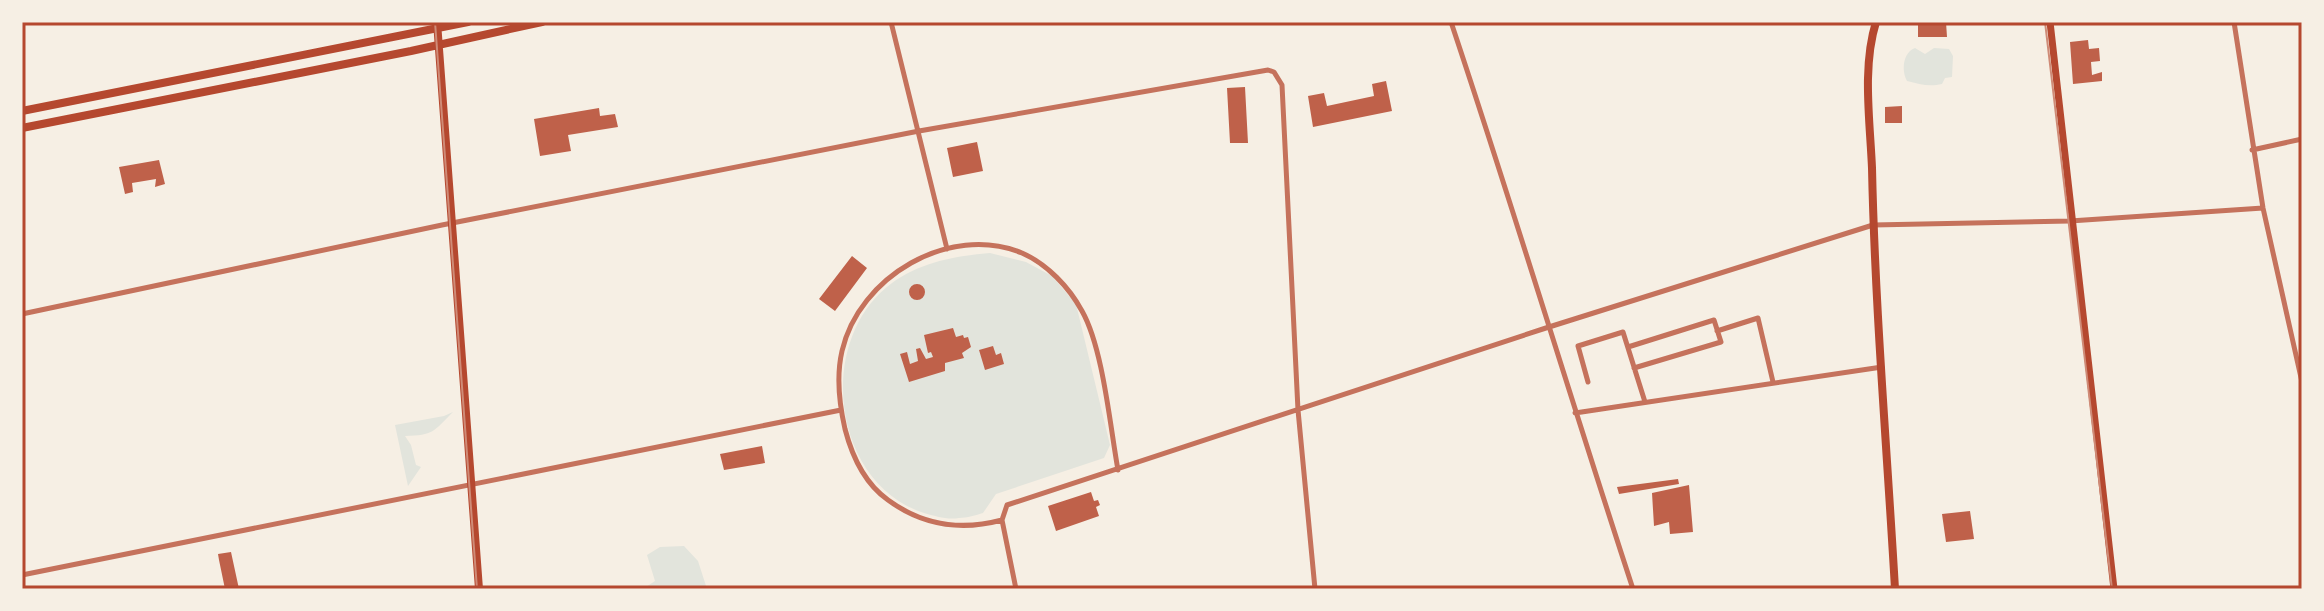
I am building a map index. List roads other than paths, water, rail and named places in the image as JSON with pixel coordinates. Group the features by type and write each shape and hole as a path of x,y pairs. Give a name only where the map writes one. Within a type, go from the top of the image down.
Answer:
{"main road":[{"path":"22,111 437,25 468,22"},
{"path":"22,128 542,22"},
{"path":"1873,22 1869,73 1873,225 1895,589"},
{"path":"2050,22 2114,589"},
{"path":"437,25 479,589"}],"street":[{"path":"891,22 947,249"},
{"path":"1451,22 1633,589"},
{"path":"2234,22 2263,208 2302,380"},
{"path":"22,314 452,223 919,131 1261,71 1274,72 1282,85 1298,410 1315,589"},
{"path":"2252,150 2302,139"},
{"path":"1016,589 1002,520 1007,505 1549,327 1873,225 2072,220 2263,208"},
{"path":"1002,520 968,527 951,525 918,517 900,508 866,480 849,443 841,410 838,371 843,348 859,312 881,283 911,261 947,249 997,247 1022,253 1044,267 1067,288 1084,312 1095,343 1118,470"},
{"path":"1717,331 1758,318 1773,382"},
{"path":"1628,347 1714,320 1721,342 1634,368"},
{"path":"1588,382 1578,346 1623,332 1645,402"},
{"path":"1575,413 1882,367"},
{"path":"22,575 841,410"}],"tram line":[{"path":"435,22 477,589"},
{"path":"2045,22 2112,589"}]}
